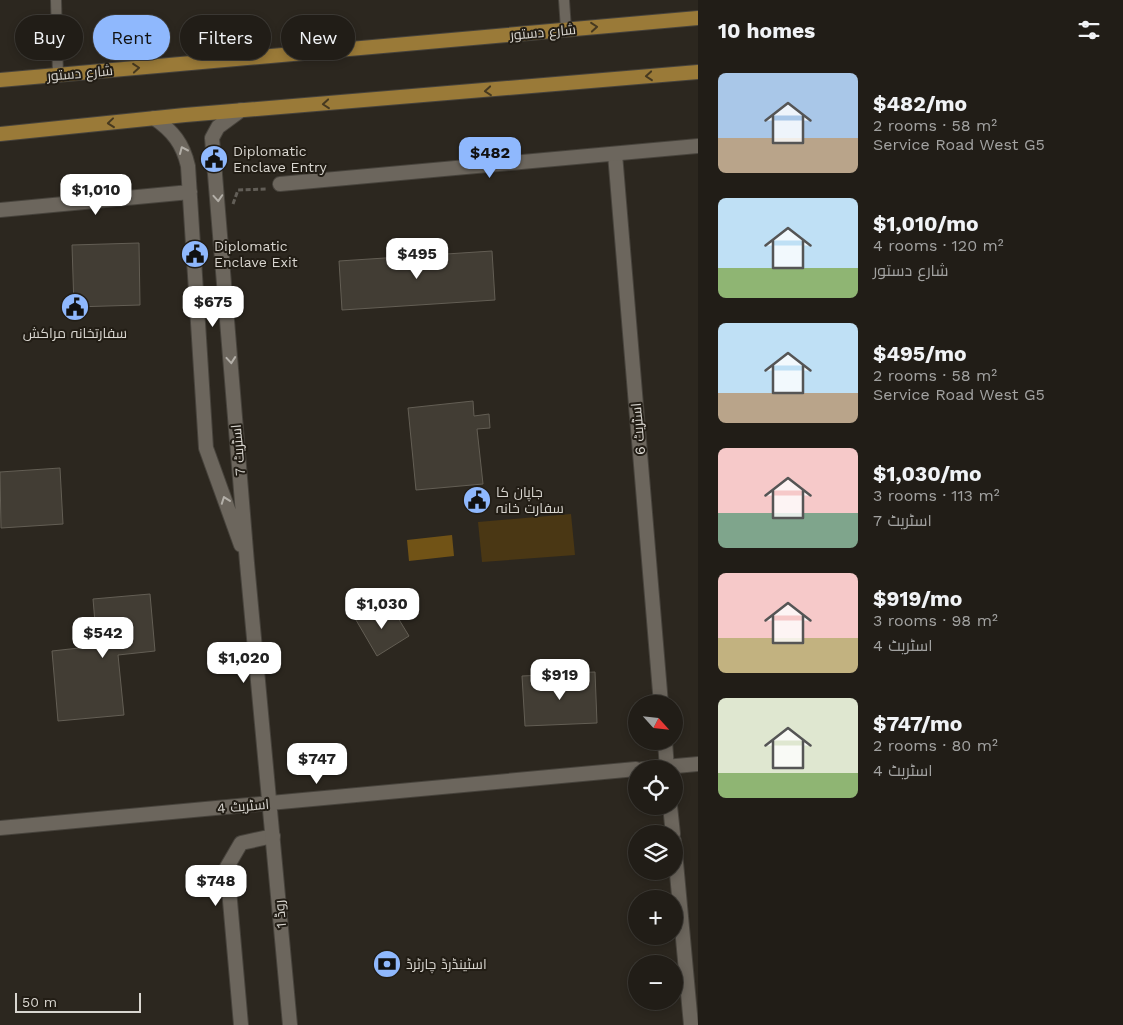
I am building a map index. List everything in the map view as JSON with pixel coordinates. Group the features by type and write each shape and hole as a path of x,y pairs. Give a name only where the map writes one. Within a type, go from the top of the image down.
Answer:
{"main road":[{"name":"شارع دستور","path":"0,80 698,18"},
{"path":"0,134 241,110 698,72"}],"street":[{"name":"اسٹریٹ 7","path":"241,110 218,127 212,138 219,204 247,562 270,804"},
{"path":"154,118 176,135 185,153 190,192 206,448 247,562"},
{"path":"274,186 698,146"},
{"name":"اسٹریٹ 6","path":"615,154 660,695"},
{"path":"0,210 190,192"},
{"path":"683,766 698,764"},
{"name":"اسٹریٹ 4","path":"0,828 628,770"},
{"name":"روڈ 1","path":"270,804 290,1025"},
{"path":"242,1025 226,867 241,843 273,836"},
{"path":"678,880 691,1025"}],"lane":[{"path":"56,0 58,75"},
{"path":"564,0 566,30"}],"path":[{"path":"219,204 232,206 238,190 274,186"}],"shaded area":[{"path":"571,514 575,555 482,562 478,522"},
{"path":"452,535 454,556 409,561 407,540"}],"building":[{"path":"139,243 140,305 74,307 72,245"},
{"path":"492,251 495,300 342,310 339,261"},
{"path":"473,401 474,416 489,414 490,428 477,429 483,484 416,490 408,408"},
{"path":"60,468 63,524 1,528 0,472"},
{"path":"150,594 155,651 118,655 124,715 58,721 52,651 97,646 93,599"},
{"path":"392,608 409,636 377,656 356,620 374,609 378,616"},
{"path":"595,672 597,723 525,726 522,676 542,675 543,688 570,687 569,673"}],"place":[{"name":"Diplomatic Enclave Entry","path":"214,159"},
{"name":"Diplomatic Enclave Exit","path":"195,254"},
{"name":"سفارتخانہ مراکش","path":"75,307"},
{"name":"جاپان کا سفارت خانہ","path":"477,500"},
{"name":"اسٹینڈرڈ چارٹرڈ","path":"387,964"}]}
